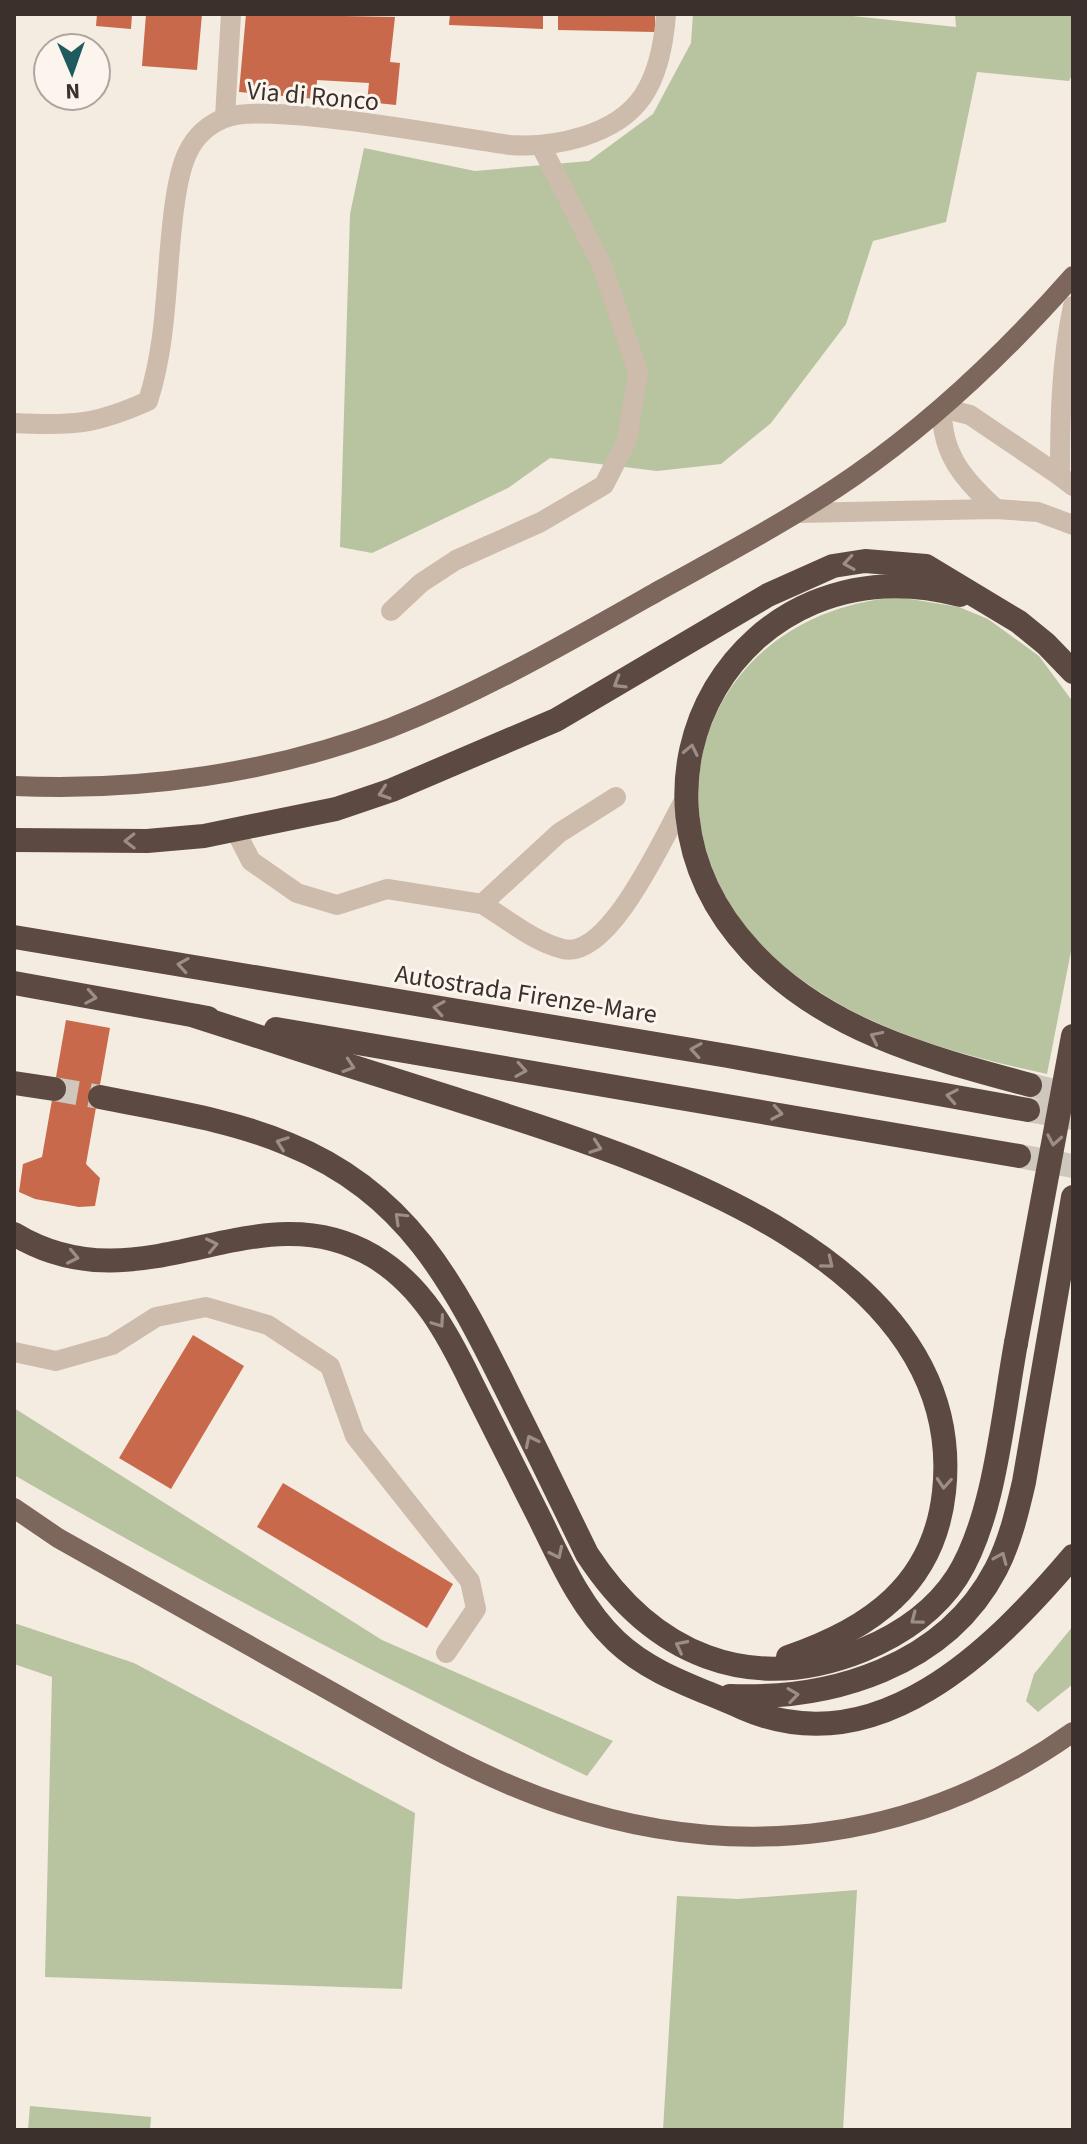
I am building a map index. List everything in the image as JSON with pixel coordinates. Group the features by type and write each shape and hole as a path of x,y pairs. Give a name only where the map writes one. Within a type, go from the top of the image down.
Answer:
{"highway":[{"path":"14,840 147,841 235,830 336,809 475,756 556,720 768,595 833,566 865,561 926,566 989,603 1046,644 1073,672"},
{"path":"989,603 931,587 890,588 852,591 795,612 744,651 723,674 707,700 688,758 685,799 692,855 706,888 752,952 796,990 882,1041 1030,1085"},
{"name":"Autostrada Firenze-Mare","path":"14,937 728,1056 1028,1110"},
{"path":"14,983 1019,1156"},
{"path":"195,1016 509,1117 687,1182 751,1213 806,1245 850,1281 886,1318 913,1354 931,1392 942,1430 944,1495 933,1533 909,1582 881,1612 852,1632 755,1669"},
{"path":"100,1097 203,1118 288,1144 352,1177 385,1203 410,1227 462,1300 587,1554 608,1585 655,1631 682,1647 718,1661 755,1669 816,1665 878,1643 925,1613 956,1579 971,1552 983,1515 1073,1036"},
{"path":"14,1083 54,1089"},
{"path":"715,1695 771,1698 836,1689 904,1660 961,1616 995,1571 1015,1520 1049,1348 1073,1197"},
{"path":"14,1234 51,1252 105,1263 136,1262 257,1236 302,1233 353,1246 375,1257 404,1278 447,1332 565,1569 592,1614 643,1662 782,1721 844,1721 912,1700 972,1661 1073,1556"}],"main road":[{"path":"14,786 113,785 218,774 349,742 490,683 797,513 865,468 942,408 1006,350 1073,276"},
{"path":"14,1508 58,1538 381,1720 483,1772 558,1803 660,1829 737,1836 815,1836 890,1821 964,1795 1073,1732"},
{"path":"14,1521 58,1538"}],"street":[{"path":"225,117 231,14"},
{"name":"Via di Ronco","path":"14,423 74,426 113,417 148,401 160,363 175,202 183,155 204,130 225,117 246,114 294,116 542,148 587,137 642,98 656,71 666,14"},
{"path":"391,611 421,583 456,560 541,522 604,485 627,440 638,372 602,265 542,148"},
{"path":"1067,481 1060,413 1066,338 1073,306"},
{"path":"996,509 965,481 941,434 942,408 970,415 1067,481"},
{"path":"797,513 996,509 1038,512 1073,525"},
{"path":"482,904 559,833 616,797"},
{"path":"235,830 251,861 297,893 337,905 387,889 482,904 544,942 566,950 587,946 620,914 685,799"},
{"path":"14,1352 56,1361 112,1345 156,1317 206,1307 268,1325 330,1366 355,1436 470,1581 476,1609 446,1653"}],"green space":[{"path":"693,14 834,14 956,27 955,14 1073,14 1073,73 1069,81 977,72 946,222 873,241 846,324 771,423 721,464 657,471 550,458 508,488 372,553 340,547 350,214 364,148 475,171 589,161 653,114 691,43"},
{"path":"898,597 959,607 988,619 1039,656 1073,702 1073,941 1047,1074 909,1036 844,1007 814,988 785,967 737,915 708,857 698,798 706,740 731,688 772,644 828,613"},
{"path":"14,1408 382,1640 613,1741 587,1776 369,1668 155,1555 14,1475"},
{"path":"14,1623 134,1663 415,1813 402,1989 45,1977 52,1677 14,1664"},
{"path":"1073,1626 1073,1684 1038,1712 1026,1701 1034,1674"},
{"path":"857,1890 843,2130 663,2130 677,1896 738,1899"},
{"path":"30,2106 151,2117 150,2130 28,2130"}],"building":[{"path":"97,14 132,14 131,29 96,26"},
{"path":"146,14 202,14 197,70 142,66"},
{"path":"246,14 395,17 390,62 400,63 396,105 367,102 369,83 317,80 316,99 239,92"},
{"path":"450,14 543,14 543,29 449,25"},
{"path":"558,14 655,14 655,32 558,30"},
{"path":"66,1020 110,1028 86,1164 100,1178 95,1206 79,1207 35,1199 19,1192 23,1164 42,1157"},
{"path":"193,1335 244,1366 171,1489 119,1458"},
{"path":"283,1483 453,1584 427,1628 257,1527"}],"tunnel":[{"path":"1030,1085 1073,1096"},
{"path":"54,1089 100,1097"},
{"path":"1028,1110 1073,1118"},
{"path":"1019,1156 1073,1166"}]}
